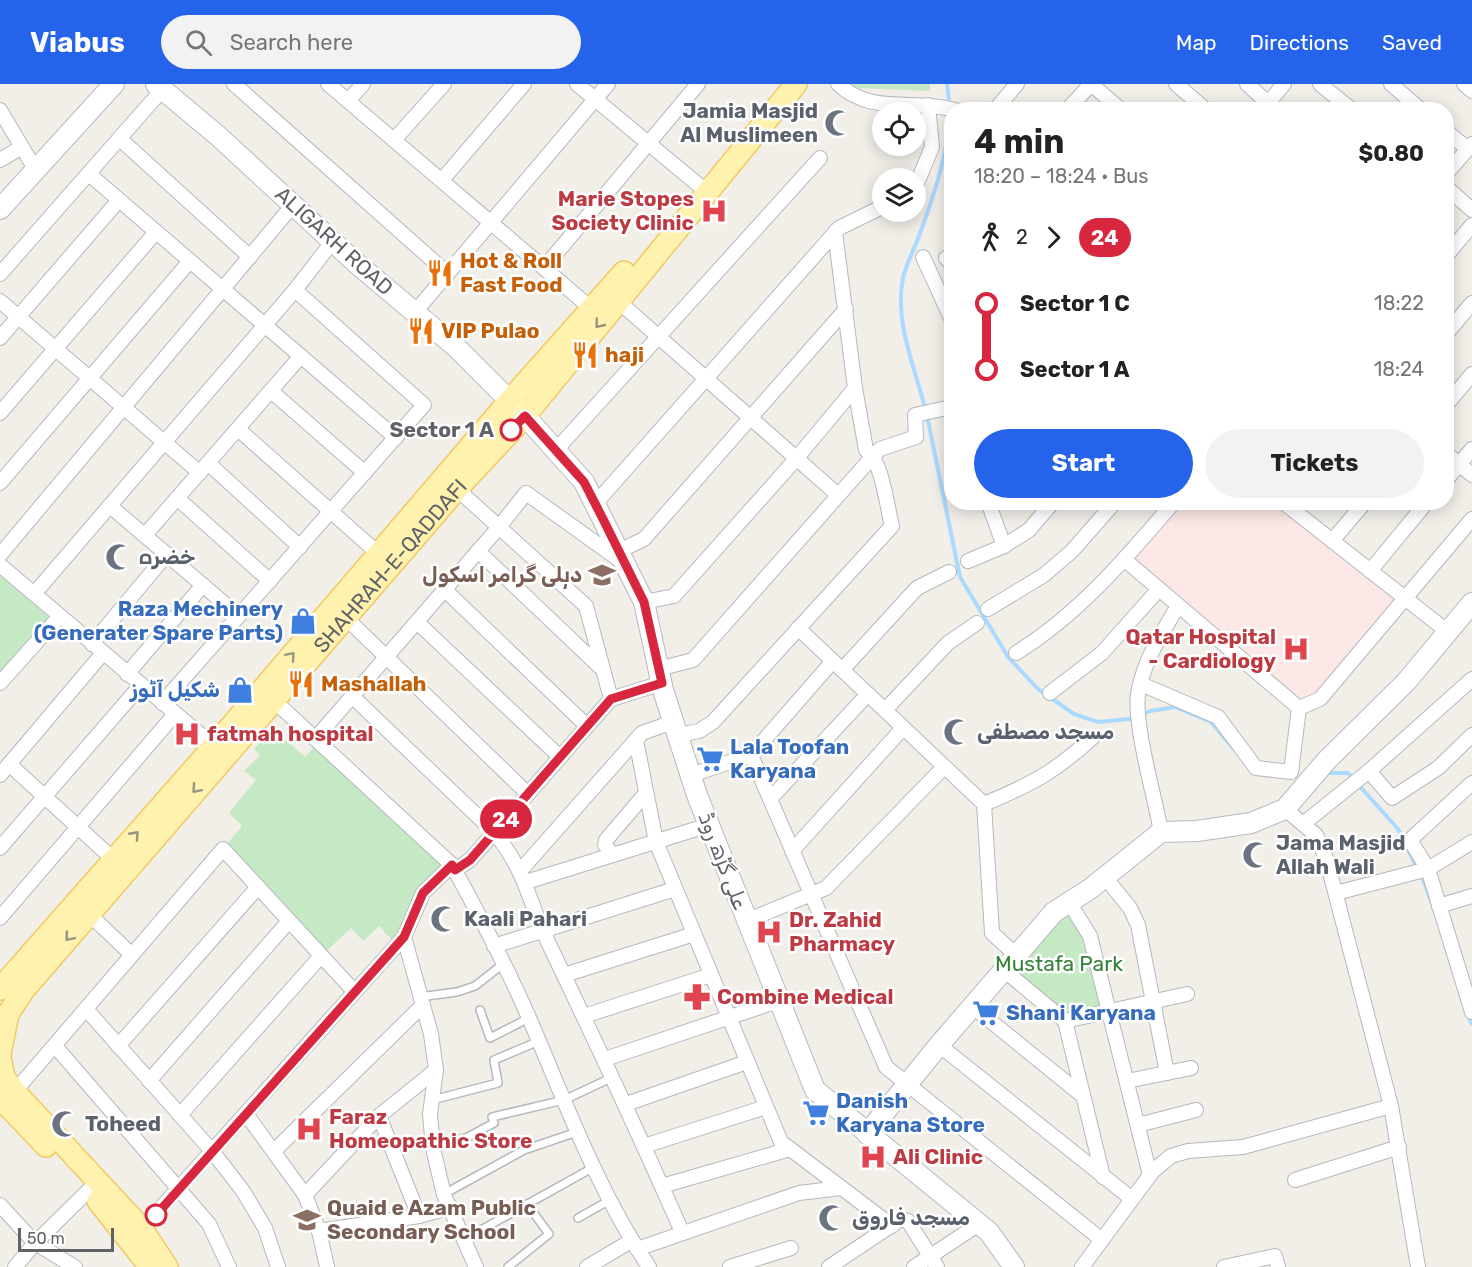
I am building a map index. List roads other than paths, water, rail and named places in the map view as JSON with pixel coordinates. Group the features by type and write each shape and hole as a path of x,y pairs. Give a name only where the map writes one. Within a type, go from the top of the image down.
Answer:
{"main road":[{"path":"0,209 114,84"},
{"name":"SHAHRAH-E-QADDAFI","path":"0,989 214,746 345,617 457,489 525,416 618,301 778,84"},
{"name":"SHAHRAH-E-QADDAFI","path":"150,1267 89,1190 7,1098 0,1056 8,1014 23,991 89,914 380,555 510,400 796,84"},
{"name":"ALIGARH ROAD","path":"159,87 217,135 333,241 456,347 510,400"},
{"name":"علی گڑھ روڈ","path":"510,400 584,482 644,602 660,676 691,775 746,921 815,1090 989,1232 1014,1267"},
{"path":"867,1134 939,1045 1054,912 1105,877 1161,832 1197,831 1251,823 1285,809 1327,760 1406,682 1471,605"},
{"name":"SHAHRAH-E-QADDAFI","path":"7,1098 142,1230 167,1267"}],"street":[{"path":"234,84 447,273"},
{"path":"328,84 592,309"},
{"path":"348,101 363,84"},
{"path":"394,140 444,84"},
{"path":"442,180 524,84"},
{"path":"577,84 703,188"},
{"path":"414,312 608,84"},
{"path":"544,268 698,84"},
{"path":"838,84 851,96 886,105 944,107"},
{"path":"1002,102 1017,84"},
{"path":"1073,102 1084,86 1091,84 1112,102"},
{"path":"1176,84 1197,102"},
{"path":"1246,84 1264,102"},
{"path":"1272,102 1284,84"},
{"path":"1391,84 1412,102"},
{"path":"1464,84 1472,91"},
{"path":"1324,85 1343,102"},
{"path":"0,274 120,139 159,87"},
{"path":"923,168 932,147 928,105"},
{"path":"0,110 35,169"},
{"path":"1454,136 1470,147 1454,165"},
{"path":"120,139 250,257"},
{"path":"0,160 22,147"},
{"path":"556,450 820,158"},
{"path":"89,174 396,438"},
{"path":"1454,194 1472,210"},
{"path":"0,338 119,200"},
{"path":"0,555 293,205"},
{"path":"595,504 835,232 872,212"},
{"path":"1454,246 1472,225"},
{"path":"0,413 156,232"},
{"path":"523,876 642,733 675,728 699,731 713,722 892,526 874,455 866,450 855,388 835,232"},
{"path":"34,594 295,290 333,241"},
{"path":"923,257 944,302"},
{"path":"0,483 190,261"},
{"path":"939,291 944,287"},
{"path":"162,703 423,408 422,403 295,290"},
{"path":"618,301 657,338 838,495"},
{"path":"0,302 164,442 204,468 300,547"},
{"path":"1454,324 1472,303"},
{"path":"315,739 499,527 525,493 529,493 622,558 644,539 846,309"},
{"path":"145,535 301,356"},
{"path":"1454,388 1472,374"},
{"path":"644,602 674,597 796,459 855,388"},
{"path":"271,391 365,473"},
{"path":"142,1230 404,937 423,893 454,868 470,860 611,699 693,660 874,455 880,449 916,437 915,415 944,408"},
{"path":"238,429 380,555"},
{"path":"1454,470 1472,449"},
{"path":"1454,460 1472,476"},
{"path":"457,489 586,606 600,667 611,699"},
{"path":"177,498 270,581"},
{"path":"110,506 239,616"},
{"path":"991,510 1004,546"},
{"path":"968,561 1004,546 1029,530 1046,510"},
{"path":"988,609 1044,575 1072,551 1108,510"},
{"path":"1016,653 1048,633 1125,560 1167,510"},
{"path":"1302,510 1332,541 1448,632"},
{"path":"1332,541 1358,510"},
{"path":"1370,570 1420,510"},
{"path":"1299,708 1320,699 1472,519"},
{"path":"478,551 600,667"},
{"path":"113,859 45,797 4,770 167,554"},
{"path":"1125,560 1299,708"},
{"path":"0,565 214,746"},
{"path":"691,775 751,755 917,588 949,572"},
{"path":"128,674 203,585"},
{"path":"1050,693 1102,653 1159,589"},
{"path":"445,590 587,726"},
{"path":"1161,832 1138,707 1150,655 1178,606"},
{"path":"0,683 60,616"},
{"path":"345,617 528,794"},
{"path":"417,622 560,757"},
{"path":"885,710 948,643 977,623"},
{"path":"798,628 984,804 992,933 1010,963 1065,1021 1104,1177"},
{"path":"1303,824 1366,773 1472,679"},
{"path":"1142,684 1218,717 1256,768 1291,772 1299,708"},
{"path":"0,848 141,685"},
{"path":"770,799 868,694"},
{"path":"268,695 454,868 529,1018 577,1132 610,1200 634,1245 649,1267"},
{"path":"353,697 494,832 511,852 523,876 543,931 626,1104 682,1232"},
{"path":"0,918 176,714"},
{"path":"792,851 903,728"},
{"path":"1366,773 1392,798 1438,768 1472,735"},
{"path":"984,804 1041,779 1062,766 1093,737"},
{"path":"636,740 656,842 781,1142 892,1226"},
{"path":"751,755 885,1067 1102,1240"},
{"path":"746,921 826,888 944,767"},
{"path":"1472,783 1410,840 1439,906 1472,1012"},
{"path":"613,855 604,842 646,792"},
{"path":"1285,809 1316,835 1327,861 1391,1106 1418,1267"},
{"path":"523,876 613,855 709,825"},
{"path":"1336,893 1423,871 1472,842"},
{"path":"7,1098 55,1046 223,849 354,991"},
{"path":"1105,877 1130,908 1138,925 1167,1073"},
{"path":"118,1046 258,888"},
{"path":"494,946 675,889"},
{"path":"1439,906 1472,896"},
{"path":"1069,902 1090,936 1150,1175"},
{"path":"89,914 132,954"},
{"path":"149,1081 289,921"},
{"path":"564,975 694,934"},
{"path":"404,937 431,1034 436,1071 430,1114 433,1148 444,1195 476,1267"},
{"path":"180,1115 321,956"},
{"path":"584,1016 711,975"},
{"path":"1065,1021 1187,994"},
{"path":"274,1151 421,1001"},
{"path":"605,1059 778,1001"},
{"path":"972,1006 1083,1096"},
{"path":"86,1009 212,1151 243,1191 265,1228 278,1267"},
{"path":"939,1045 1132,1199"},
{"path":"55,1046 209,1224 229,1267"},
{"path":"626,1104 747,1062"},
{"path":"1127,1082 1191,1068"},
{"path":"304,1195 379,1116 436,1071"},
{"path":"1082,1267 1150,1175 1171,1156 1180,1153 1243,1147 1391,1106"},
{"path":"644,1146 766,1107"},
{"path":"1138,1125 1196,1110"},
{"path":"246,1114 304,1195 319,1231 327,1267"},
{"path":"379,1116 419,1216"},
{"path":"1295,1180 1399,1147"},
{"path":"662,1186 790,1149"},
{"path":"587,1267 634,1245 682,1232 799,1193 841,1188"},
{"path":"8,1267 89,1190"},
{"path":"0,1205 34,1243 75,1267"},
{"path":"319,1231 419,1216 451,1208"},
{"path":"829,1267 901,1219 908,1221 934,1262"},
{"path":"914,1267 934,1262 979,1224"},
{"path":"15,1267 34,1243"},
{"path":"730,1267 791,1248"},
{"path":"1224,1267 1275,1256 1278,1267"}],"lane":[{"path":"421,1001 475,986 503,964"},
{"path":"480,1010 490,1038 529,1018"},
{"path":"432,1100 498,1083 494,1060 538,1041"},
{"path":"433,1148 468,1137 494,1124 492,1117 564,1100 613,1077"},
{"path":"444,1195 524,1150 577,1132"},
{"path":"463,1240 594,1167"},
{"path":"578,1218 610,1200"},
{"path":"508,1267 549,1234 527,1204"}],"waterway":[{"path":"947,84 949,102"},
{"path":"925,408 903,327 901,294 904,273 938,181 944,156"},
{"path":"927,416 944,499"},
{"path":"946,510 960,577 1008,657 1038,689 1074,714 1098,722 1129,719 1150,711 1175,707 1211,722 1233,748"},
{"path":"1327,773 1348,773 1398,829 1417,868"},
{"path":"1421,874 1431,901"},
{"path":"1467,1013 1472,1024"}],"place":[{"name":"Jamia Masjid Al Muslimeen","path":"838,123"},
{"name":"Marie Stopes Society Clinic","path":"714,211"},
{"name":"Hot & Roll Fast Food","path":"440,273"},
{"name":"VIP Pulao","path":"421,331"},
{"name":"haji","path":"585,355"},
{"name":"Sector 1 A","path":"511,430"},
{"name":"خضرہ","path":"119,557"},
{"name":"دہلی گرامر اسکول","path":"602,575"},
{"name":"Raza Mechinery (Generater Spare Parts)","path":"303,621"},
{"name":"Qatar Hospital - Cardiology","path":"1296,649"},
{"name":"Mashallah","path":"301,684"},
{"name":"شکیل آٹوز","path":"240,690"},
{"name":"مسجد مصطفی","path":"957,732"},
{"name":"fatmah hospital","path":"187,734"},
{"name":"Lala Toofan Karyana","path":"710,759"},
{"name":"Jama Masjid Allah Wali","path":"1256,855"},
{"name":"Kaali Pahari","path":"444,919"},
{"name":"Dr. Zahid Pharmacy","path":"769,932"},
{"name":"Combine Medical","path":"697,997"},
{"name":"Shani Karyana","path":"986,1013"},
{"name":"Danish Karyana Store","path":"816,1113"},
{"name":"Toheed","path":"65,1124"},
{"name":"Faraz Homeopathic Store","path":"309,1129"},
{"name":"Ali Clinic","path":"873,1157"},
{"name":"مسجد فاروق","path":"832,1218"},
{"name":"Quaid e Azam Public Secondary School","path":"307,1220"}],"park label":[{"name":"Mustafa Park","path":"1059,964"}]}
